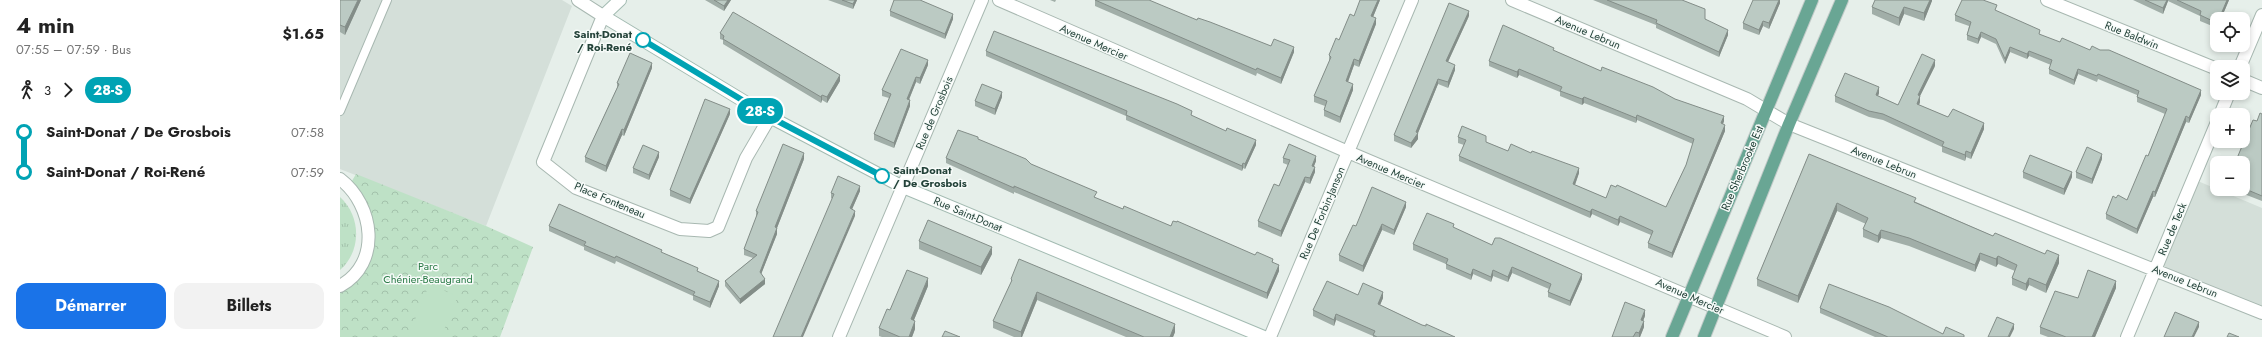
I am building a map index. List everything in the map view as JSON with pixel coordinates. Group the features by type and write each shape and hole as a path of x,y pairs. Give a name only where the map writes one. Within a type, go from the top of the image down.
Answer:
{"main road":[{"name":"Rue Sherbrooke Est","path":"1672,337 1688,295 1812,0"},
{"path":"1704,337 1789,124 1842,0"}],"street":[{"name":"Rue Saint-Donat","path":"578,0 770,117 903,187 1264,337"},
{"path":"603,16 608,0"},
{"path":"603,16 620,0"},
{"name":"Rue de Grosbois","path":"839,337 982,0"},
{"name":"Avenue Mercier","path":"999,0 1348,152 1785,337"},
{"name":"Rue De Forbin-Janson","path":"1270,337 1412,0"},
{"name":"Avenue Lebrun","path":"1512,0 1747,99 1789,124 2156,269 2262,313"},
{"name":"Rue Baldwin","path":"2047,0 2210,66"},
{"path":"2243,60 2262,15"},
{"name":"Place Fonteneau","path":"603,16 543,162 576,188 680,229 709,231 718,227 746,158 770,117"},
{"path":"2250,83 2262,88"},
{"name":"Rue de Teck","path":"2127,337 2210,139"},
{"path":"340,180 349,186 359,199 366,214 369,228 365,256 358,269 340,286"}],"lane":[{"path":"340,111 387,0"}],"shaded area":[{"path":"340,0 562,0 572,6 486,226 340,169"},
{"path":"2193,179 2210,186 2210,196 2233,196 2262,208 2262,313 2156,269"}],"green space":[{"name":"Parc Chénier-Beaugrand","path":"356,174 486,226 533,247 500,337 340,337 340,286 344,284 368,242 349,186"},
{"path":"340,197 352,214 356,234 352,253 340,270"},
{"path":"429,285 458,296 441,337 408,337"}],"building":[{"path":"340,0 358,0 345,27 340,25"},
{"path":"714,0 728,0 724,6"},
{"path":"842,0 855,0 853,4"},
{"path":"894,0 920,0 953,14 945,34 890,11"},
{"path":"1095,0 1149,0 1197,20 1198,18 1210,22 1271,46 1274,39 1294,47 1281,78 1257,68 1256,70"},
{"path":"1360,0 1378,0 1371,16 1376,18 1359,61 1354,59 1346,81 1353,84 1340,117 1324,110 1327,101 1314,96 1331,57 1329,55 1336,38 1339,40 1350,14 1354,16"},
{"path":"1607,0 1682,0 1705,9 1705,19 1728,30 1719,52 1656,23 1657,20"},
{"path":"1753,0 1779,0 1769,23 1763,21 1759,30 1743,23"},
{"path":"1875,0 1930,0 1924,13 1904,7 1899,18 1872,7"},
{"path":"1962,0 1983,0 1997,5 1995,10 2040,30 2039,34 2060,42 2062,38 2090,50 2092,46 2100,50 2109,50 2201,90 2189,118 2186,116 2155,192 2153,191 2137,229 2106,214 2113,196 2116,198 2118,195 2127,200 2146,155 2148,156 2167,109 2137,97 2139,91 2098,74 2097,76 2078,69 2074,80 2049,69 2052,60 2029,51 2027,54 2010,47 2005,59 1996,39 1981,32 1978,39 1967,35 1971,22 1955,15"},
{"path":"2145,0 2167,0 2163,8"},
{"path":"2177,0 2227,0 2222,12 2210,12 2210,20 2200,15 2201,11"},
{"path":"1449,3 1469,11 1446,61 1455,65 1448,82 1438,79 1416,132 1418,133 1411,143 1394,135"},
{"path":"733,12 840,75 827,97 822,95 821,97 723,39 724,36 720,33"},
{"path":"1503,25 1554,48 1553,50 1601,71 1602,67 1653,87 1675,99 1724,116 1721,123 1725,125 1672,253 1648,243 1653,231 1620,216 1618,220 1592,209 1590,212 1459,156 1466,140 1458,137 1462,126 1486,136 1486,142 1508,151 1511,144 1531,153 1532,151 1579,168 1573,184 1606,198 1611,185 1616,187 1617,185 1666,207 1686,165 1694,139 1637,115 1636,118 1584,97 1582,99 1560,91 1562,87 1519,69 1517,72 1489,61"},
{"path":"994,31 1177,104 1192,111 1191,115 1226,131 1227,128 1256,140 1245,164 1243,163 1242,166 1126,115 1127,111 986,51"},
{"path":"901,49 928,60 920,78 916,77 907,99 910,100 894,143 874,134 891,94 882,90"},
{"path":"630,53 652,63 624,130 622,129 606,166 585,157 619,84 617,83"},
{"path":"1922,54 1935,60 1918,95 1920,96 1917,104 1948,117 1953,109 1984,123 1971,153 1966,151 1965,155 1942,146 1944,142 1883,114 1869,111 1835,96 1845,73 1879,87 1876,95 1898,105"},
{"path":"982,84 1002,92 995,109 975,101"},
{"path":"705,99 730,109 690,199 670,190"},
{"path":"2260,113 2262,114 2262,196 2250,191 2250,156 2238,156 2241,148 2250,148 2250,127 2253,120 2257,121"},
{"path":"958,130 978,137 978,139 1026,159 1031,164 1097,192 1094,197 1123,209 1124,206 1171,226 1173,221 1177,221 1255,255 1257,252 1273,259 1272,262 1279,265 1267,293 1014,186 1014,188 946,158"},
{"path":"783,144 804,153 775,227 777,228 760,272 765,279 740,299 725,281 757,255 744,249 758,212 756,211"},
{"path":"1289,144 1316,156 1312,166 1315,167 1310,178 1305,177 1281,231 1258,221 1274,184 1279,186 1290,160 1283,158"},
{"path":"643,145 659,152 649,175 633,168"},
{"path":"2087,147 2102,154 2092,179 2076,172"},
{"path":"1809,154 1916,198 1914,202 1993,236 1995,233 2045,254 2047,250 2059,255 2046,285 2029,278 2026,284 2012,278 2017,265 1998,256 1996,259 1980,253 1975,265 1909,238 1881,230 1878,236 1863,229 1868,218 1837,203 1798,296 1757,279"},
{"path":"2030,155 2072,172 2064,189 2023,172"},
{"path":"838,176 860,186 850,208 855,211 801,337 773,337 834,194 831,193"},
{"path":"1372,187 1406,202 1394,230 1382,224 1363,266 1339,255 1353,225 1356,226"},
{"path":"559,204 662,250 661,252 698,268 697,271 719,281 710,302 693,295 695,292 616,256 615,258 584,245 586,242 549,226"},
{"path":"1427,213 1454,224 1453,227 1492,245 1495,238 1500,238 1582,274 1570,301 1548,292 1551,284 1512,267 1508,277 1493,270 1491,277 1473,269 1471,275 1446,264 1448,259 1413,244"},
{"path":"928,220 992,247 981,267 919,241"},
{"path":"1019,259 1175,324 1170,337 1144,337 1037,292 1021,332 993,321 1012,280 1011,279"},
{"path":"907,270 928,278 911,319 915,321 909,337 900,337 879,328 887,309 890,310"},
{"path":"2088,270 2116,281 2092,337 2066,337 2040,327 2055,291 2078,298"},
{"path":"1327,281 1358,295 1363,283 1383,292 1378,304 1422,325 1426,326 1426,324 1455,337 1377,337 1373,335 1375,331 1336,314 1334,320 1313,310"},
{"path":"1829,284 1889,307 1943,334 1946,327 1964,335 1964,337 1888,337 1820,308"},
{"path":"1625,302 1645,310 1641,320 1644,321 1639,333 1636,332 1633,337 1612,337"},
{"path":"2175,312 2199,322 2192,337 2164,337"},
{"path":"1997,317 2014,324 2008,337 1988,337"},
{"path":"945,331 960,337 942,337"},
{"path":"2229,333 2239,337 2227,337"}],"bus line":[{"name":"28-S","path":"643,40 770,117 882,176"}],"place":[{"name":"Saint-Donat / Roi-René","path":"643,40"},
{"name":"Saint-Donat / De Grosbois","path":"882,176"}]}
